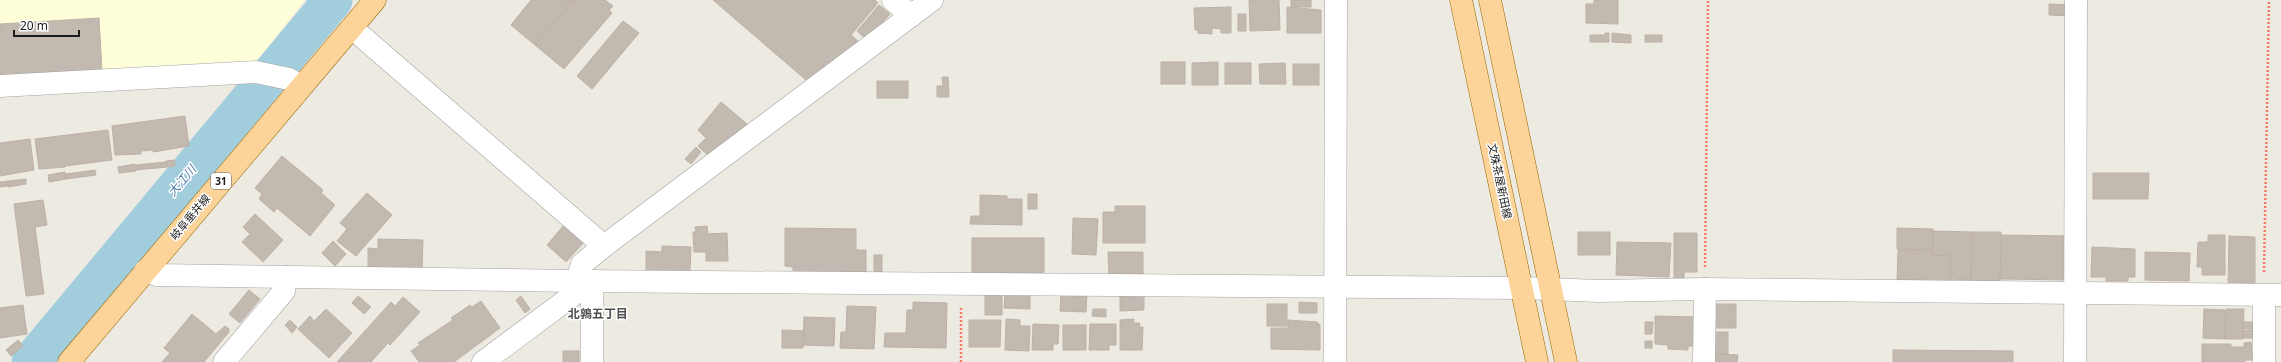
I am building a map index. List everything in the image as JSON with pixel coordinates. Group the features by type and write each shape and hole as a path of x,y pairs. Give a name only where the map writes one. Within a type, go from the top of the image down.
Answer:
{"main road":[{"name":"岐阜垂井線","path":"69,362 145,271 295,83 352,28 375,0"},
{"name":"文殊茶屋新田線","path":"1461,0 1523,288 1537,362"},
{"path":"1490,0 1566,362"}],"street":[{"path":"893,0 911,16"},
{"path":"592,362 585,281 582,264 932,0"},
{"path":"1335,362 1336,0"},
{"path":"2075,362 2076,0"},
{"path":"352,28 604,246"},
{"path":"0,86 256,72 295,83"},
{"path":"145,271 156,275 585,281 1336,288 1523,288 1599,291 1705,289 2272,295 2264,362"},
{"path":"224,362 284,291 286,277"},
{"path":"483,362 585,281"},
{"path":"1704,362 1705,289"}],"path":[{"path":"1705,289 1708,0"},
{"path":"2269,0 2272,295"},
{"path":"961,284 961,362"}],"shaded area":[{"path":"0,0 305,0 251,68 0,81"}],"building":[{"path":"531,0 574,0 535,45 511,25"},
{"path":"574,0 605,0 613,6 609,10 612,13 564,69 535,45"},
{"path":"713,0 875,0 878,3 851,35 865,47 813,86"},
{"path":"1249,0 1279,0 1280,30 1250,31"},
{"path":"1291,0 1311,0 1311,7 1291,7"},
{"path":"1594,0 1618,0 1618,24 1586,23 1586,4 1594,4"},
{"path":"2049,4 2070,5 2070,16 2049,15"},
{"path":"879,5 890,14 875,31 870,43 857,31"},
{"path":"1231,7 1231,33 1221,33 1221,29 1212,28 1212,34 1198,33 1198,30 1195,30 1194,8"},
{"path":"1287,7 1321,10 1321,33 1287,33"},
{"path":"1238,14 1246,14 1246,31 1238,31"},
{"path":"99,18 102,71 0,77 0,24"},
{"path":"623,21 639,33 592,89 577,76"},
{"path":"1605,33 1609,33 1609,42 1590,42 1590,35 1605,35"},
{"path":"1612,33 1631,35 1631,43 1612,42"},
{"path":"1645,35 1662,35 1662,42 1645,42"},
{"path":"1161,62 1185,62 1185,84 1161,84"},
{"path":"1218,62 1218,85 1192,85 1192,63"},
{"path":"1225,63 1251,63 1251,84 1225,84"},
{"path":"1285,63 1286,84 1260,84 1259,64"},
{"path":"1293,64 1319,64 1319,85 1293,85"},
{"path":"942,77 948,77 949,97 937,97 937,86 943,86"},
{"path":"877,81 908,81 908,98 877,98"},
{"path":"721,102 753,129 713,160 698,146 706,138 698,130"},
{"path":"185,116 189,146 153,152 153,150 141,151 141,154 115,155 112,126"},
{"path":"108,130 112,160 39,169 35,139"},
{"path":"30,139 34,170 0,176 0,143"},
{"path":"696,147 701,152 691,164 685,159"},
{"path":"282,156 323,190 321,193 335,205 310,236 277,208 274,212 259,199 262,194 255,188"},
{"path":"174,160 175,166 167,167 166,161"},
{"path":"166,162 167,167 136,170 136,165"},
{"path":"135,164 136,171 119,173 118,167"},
{"path":"95,170 96,175 66,179 66,174"},
{"path":"65,172 66,179 49,182 48,175"},
{"path":"2093,173 2149,173 2148,199 2093,199"},
{"path":"26,179 26,184 8,187 8,181"},
{"path":"8,181 8,186 0,187 0,182"},
{"path":"367,193 392,215 356,256 337,241 347,229 340,223"},
{"path":"1028,194 1037,194 1037,209 1028,209"},
{"path":"980,195 1007,196 1007,199 1022,199 1022,225 970,224 971,216 980,216"},
{"path":"43,200 47,225 35,227 44,294 26,296 14,204"},
{"path":"1115,206 1145,206 1145,243 1103,243 1103,212 1115,212"},
{"path":"255,214 283,240 263,262 242,242 250,234 243,227"},
{"path":"1073,218 1098,219 1096,255 1072,254"},
{"path":"564,225 584,242 566,262 547,245"},
{"path":"707,226 708,234 727,233 728,261 706,261 706,252 694,252 693,232 696,232 695,227"},
{"path":"785,228 856,229 856,250 866,250 866,272 793,272 793,267 785,266"},
{"path":"1897,228 1933,229 1933,250 1897,249"},
{"path":"1933,231 1972,232 1971,280 1950,279 1950,256 1933,255"},
{"path":"1578,232 1610,232 1610,255 1578,255"},
{"path":"1972,232 2001,232 2000,284 1971,283"},
{"path":"1674,233 1697,233 1697,272 1684,272 1684,279 1674,279"},
{"path":"2001,235 2071,236 2070,280 2000,279"},
{"path":"2208,235 2225,235 2225,275 2202,275 2202,267 2197,267 2198,242 2208,242"},
{"path":"2229,236 2255,237 2255,284 2228,284"},
{"path":"972,238 1044,238 1044,273 972,273"},
{"path":"378,239 423,240 422,270 368,268 368,248 378,249"},
{"path":"333,241 346,254 335,266 322,253"},
{"path":"1617,242 1671,243 1669,277 1616,275"},
{"path":"662,246 691,247 690,271 646,271 646,251 662,252"},
{"path":"2092,247 2135,249 2135,277 2128,277 2128,281 2106,281 2106,277 2091,277"},
{"path":"1898,250 1933,250 1933,255 1950,256 1950,282 1897,280"},
{"path":"1108,252 1143,252 1143,274 1109,274"},
{"path":"2145,252 2190,253 2189,281 2145,280"},
{"path":"874,255 882,255 882,272 874,272"},
{"path":"249,290 260,299 240,323 229,314"},
{"path":"985,293 1002,294 1002,315 985,315"},
{"path":"1005,294 1030,294 1030,309 1004,308"},
{"path":"1061,294 1087,294 1086,312 1060,311"},
{"path":"358,296 371,307 364,314 352,303"},
{"path":"521,296 530,309 525,313 516,300"},
{"path":"1120,296 1144,296 1144,310 1120,311"},
{"path":"403,297 420,312 390,345 388,343 371,362 337,362 391,302 395,306"},
{"path":"481,301 500,328 454,362 419,362 411,351 420,345 418,343 453,320 451,318 470,305 472,307"},
{"path":"913,302 947,303 946,348 884,347 885,333 906,333 907,310 913,310"},
{"path":"1299,302 1317,303 1317,313 1299,313"},
{"path":"1267,304 1287,304 1287,326 1267,326"},
{"path":"1712,304 1736,304 1736,328 1711,328"},
{"path":"23,305 27,334 0,338 0,308"},
{"path":"847,306 876,307 874,349 840,348 841,332 846,332"},
{"path":"326,309 352,333 329,358 298,329 310,316 314,321"},
{"path":"1093,309 1106,309 1106,317 1092,316"},
{"path":"2204,309 2225,310 2225,339 2203,338"},
{"path":"2226,309 2244,309 2243,339 2225,339"},
{"path":"192,314 216,334 225,326 229,329 229,332 204,362 162,362 170,353 164,348"},
{"path":"1655,316 1697,317 1696,346 1688,346 1688,350 1668,349 1668,345 1655,344"},
{"path":"804,317 835,318 834,346 803,345"},
{"path":"1006,319 1020,320 1020,326 1030,326 1029,351 1005,350"},
{"path":"1134,319 1133,323 1140,323 1139,327 1143,327 1142,350 1120,350 1120,320"},
{"path":"290,320 297,327 292,333 285,325"},
{"path":"969,320 1001,320 1000,347 969,347"},
{"path":"1288,320 1317,322 1320,325 1320,350 1271,349 1271,328 1288,328"},
{"path":"1645,322 1653,322 1652,334 1645,334"},
{"path":"2244,322 2254,322 2253,329 2243,329"},
{"path":"1033,324 1059,325 1058,344 1053,344 1053,350 1032,350"},
{"path":"1090,324 1116,324 1116,345 1109,345 1109,350 1089,350"},
{"path":"1063,325 1086,325 1086,350 1063,350"},
{"path":"782,330 804,331 803,348 782,348"},
{"path":"2255,330 2255,338 2243,338 2243,331"},
{"path":"1711,332 1728,332 1728,354 1711,354"},
{"path":"18,340 23,346 11,356 6,350"},
{"path":"1645,341 1652,341 1652,348 1645,348"},
{"path":"2251,342 2252,360 2245,360 2245,362 2202,362 2202,344 2231,344 2231,347 2244,347 2244,343"},
{"path":"1893,350 2013,351 2013,362 1893,362"},
{"path":"563,351 579,351 579,362 563,362"},
{"path":"1715,354 1738,355 1737,362 1715,362"}],"waterway":[{"name":"大江川","path":"31,362 333,0"}],"district":[{"name":"北鶉五丁目","path":"598,314"}]}
